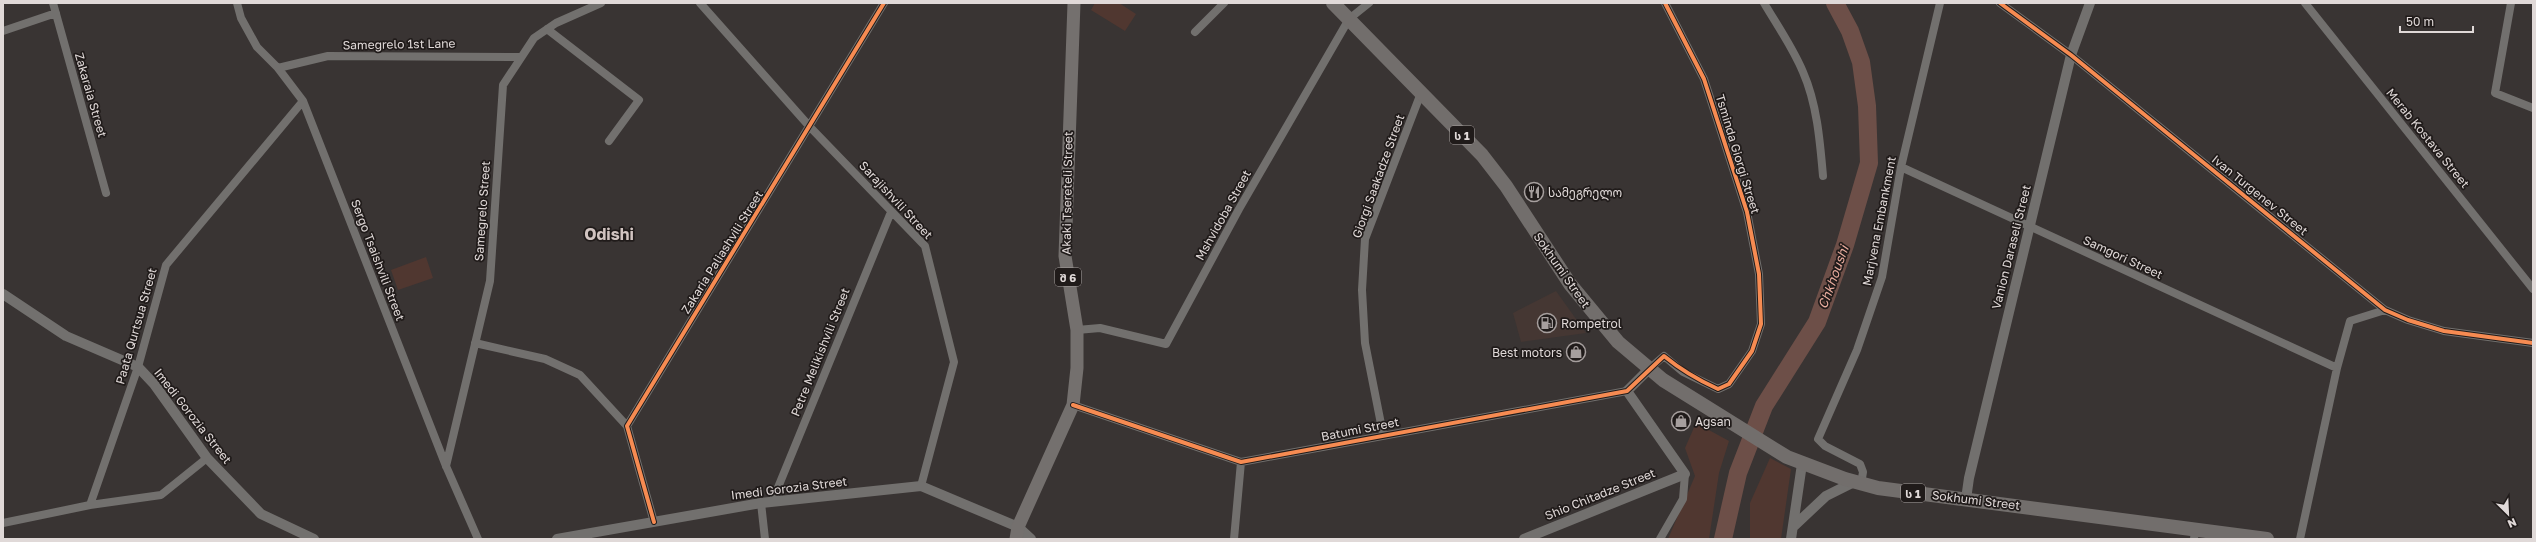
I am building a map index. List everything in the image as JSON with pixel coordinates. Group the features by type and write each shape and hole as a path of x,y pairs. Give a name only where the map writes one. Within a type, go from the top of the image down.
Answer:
{"highway":[{"name":"Sokhumi Street","path":"1333,3 1482,155 1506,186 1570,284 1618,342 1663,380 1787,457 1802,464 1857,483 1878,488 1966,499 2195,534 2267,539"}],"main road":[{"name":"Akaki Tsereteli Street","path":"1017,533 1072,405 1077,368 1077,330 1065,256 1074,3"}],"street":[{"name":"Zakaraia Street","path":"53,3 106,193"},
{"name":"Sergo Tsaishvili Street","path":"237,3 241,18 257,47 278,68 303,101 446,466 478,539"},
{"name":"Samegrelo Street","path":"446,466 490,281 503,85 534,38 556,22 601,3"},
{"name":"Sarajishvili Street","path":"700,3 810,127 925,246 954,362 921,486"},
{"name":"Zakaria Paliashvili Street","path":"627,426 884,3"},
{"path":"1195,32 1224,3"},
{"path":"1349,19 1369,3"},
{"name":"Tsminda Giorgi Street","path":"1650,369 1664,356 1683,372 1718,389 1729,384 1752,351 1761,324 1760,274 1747,212 1704,79 1665,3"},
{"path":"1764,3 1803,70 1810,88 1819,137 1823,176"},
{"name":"Marjvena Embankment","path":"1857,483 1863,472 1860,464 1825,446 1818,439 1857,350 1882,277 1901,167 1940,3"},
{"name":"Ivan Turgenev Street","path":"2000,3 2071,55 2385,310 2408,320 2444,331 2533,343"},
{"name":"Vanion Daraseli Street","path":"1966,499 2028,227 2071,55 2090,3"},
{"name":"Merab Kostava Street","path":"2305,3 2533,289"},
{"path":"2312,12 2316,3"},
{"path":"2512,3 2495,93 2533,108"},
{"path":"3,31 56,13"},
{"name":"Mshvidoba Street","path":"1077,330 1100,328 1166,344 1239,209 1349,19"},
{"path":"547,29 639,100 609,140"},
{"name":"Samegrelo 1st Lane","path":"278,68 328,56 521,57"},
{"name":"Giorgi Saakadze Street","path":"1383,434 1365,343 1362,290 1365,240 1421,93"},
{"name":"Paata Qurtsua Street","path":"90,505 138,367 166,265 303,101"},
{"name":"Samgori Street","path":"1901,167 2028,227 2337,368"},
{"name":"Petre Melikishvili Street","path":"766,502 892,212"},
{"name":"Imedi Gorozia Street","path":"3,294 66,336 138,367 154,384 207,458 261,514 314,539"},
{"path":"2300,539 2337,368 2350,321 2385,310"},
{"path":"475,343 545,360 580,375 627,426 654,522"},
{"path":"1650,369 1626,391 1685,474 1683,498 1660,539"},
{"name":"Batumi Street","path":"1072,405 1240,462 1383,434 1626,391"},
{"path":"3,523 90,505 161,495 207,458"},
{"path":"1234,539 1240,462"},
{"path":"1791,539 1802,464"},
{"name":"Shio Chitadze Street","path":"1524,539 1685,474"},
{"path":"1793,527 1826,496 1857,483"},
{"name":"Imedi Gorozia Street","path":"557,539 766,502 921,486 1017,533"},
{"path":"765,539 766,502"},
{"path":"1017,533 1031,539"}],"shaded area":[{"path":"1095,3 1119,3 1136,14 1125,31 1091,10"},
{"path":"426,257 433,278 398,290 391,270"},
{"name":"Rompetrol","path":"1556,291 1586,333 1521,342 1513,313"},
{"path":"1696,423 1729,441 1719,473 1709,539 1668,539 1695,476 1685,448"},
{"path":"1770,458 1791,469 1781,539 1750,539 1750,503"}],"waterway":[{"name":"Chkhoushi","path":"1723,539 1738,473 1764,406 1817,322 1845,245 1869,163 1867,106 1861,62 1850,31 1835,3"}],"cycle path":[{"path":"654,522 627,426 884,3"},
{"path":"1073,405 1241,462 1627,391 1664,356 1690,374 1718,389 1729,384 1752,351 1761,324 1759,274 1747,212 1704,79 1665,3"},
{"path":"2000,3 2071,55 2385,310 2408,320 2444,331 2533,343"}],"place":[{"name":"სამეგრელო","path":"1534,192"},
{"name":"Rompetrol","path":"1547,323"},
{"name":"Best motors","path":"1576,352"},
{"name":"Agsan","path":"1681,421"}],"district":[{"name":"Odishi","path":"609,234"}]}
